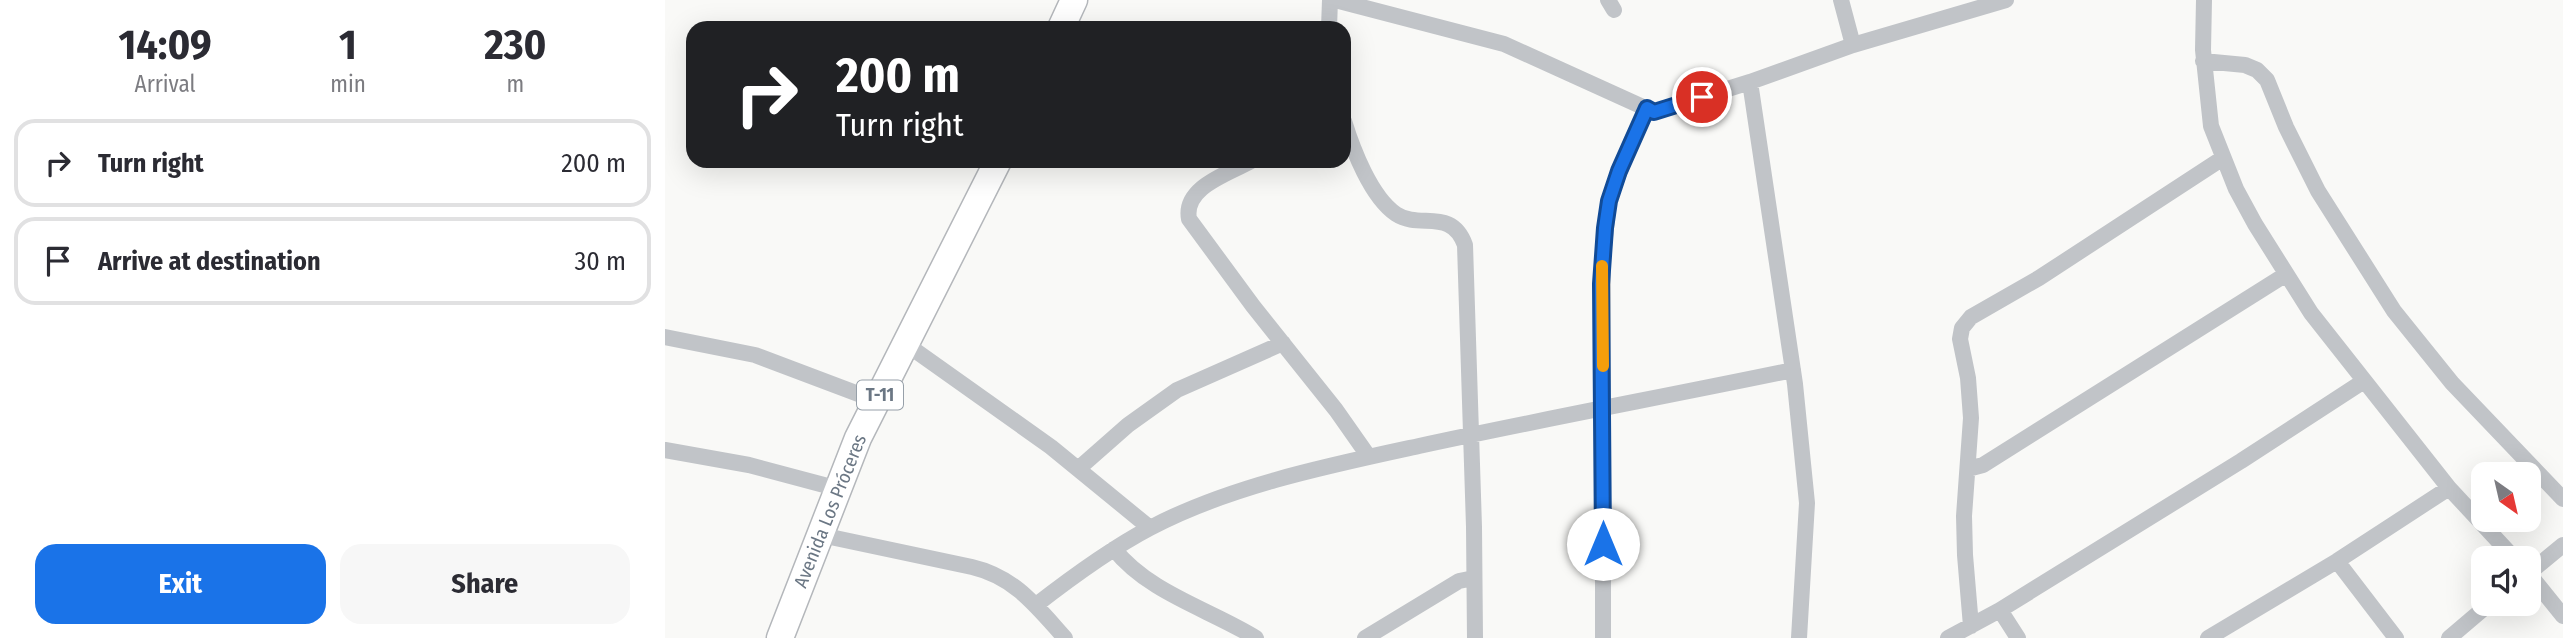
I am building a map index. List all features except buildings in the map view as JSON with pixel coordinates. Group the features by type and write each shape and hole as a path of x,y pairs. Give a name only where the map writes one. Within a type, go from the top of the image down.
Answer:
{"highway":[{"path":"1064,21 1074,0"},
{"name":"Avenida Los Próceres","path":"780,638 859,438 994,168"}],"street":[{"path":"1329,21 1330,0"},
{"path":"1335,0 1370,4 1504,44 1654,112 1750,82 1853,45 2006,0"},
{"path":"1841,0 1853,45"},
{"path":"2204,0 2203,61 2211,126 2223,158 2255,224 2311,313 2449,488 2503,546"},
{"path":"2203,61 2245,65 2263,74 2271,86 2286,127 2318,191 2394,311 2461,393 2563,499"},
{"path":"1750,82 1793,370 1807,503 1799,638"},
{"path":"1603,638 1601,284 1609,201 1630,142 1647,108"},
{"path":"1351,139 1374,190 1385,205 1405,219 1443,222 1454,228 1462,238 1465,252 1471,435 1475,638"},
{"path":"1971,626 1965,555 1970,398 1960,339 1962,328 1966,322 2039,278 2223,158"},
{"path":"1239,168 1196,192 1190,201 1188,213 1192,224 1336,410 1369,457"},
{"path":"1968,469 1983,465 2285,275"},
{"path":"665,337 755,355 877,401"},
{"path":"1078,469 1128,425 1177,390 1283,343"},
{"path":"906,344 1051,447 1150,528"},
{"path":"1036,606 1114,550 1150,528 1224,496 1369,457 1793,370"},
{"path":"1948,638 2000,610 2241,461 2364,381"},
{"path":"665,450 749,464 839,489"},
{"path":"2208,638 2337,561 2449,488"},
{"path":"821,535 985,570 1008,581 1036,606 1065,638"},
{"path":"2541,563 2563,545"},
{"path":"1114,550 1144,578 1257,638"},
{"path":"2337,561 2396,638"},
{"path":"1365,638 1459,581 1474,578"},
{"path":"2541,588 2563,616"},
{"path":"2000,610 2018,638"},
{"path":"2449,638 2475,616"}],"slow traffic":[{"path":"1602,266 1603,366"}],"route":[{"path":"1603,544 1601,284 1609,201 1630,142 1647,108 1654,112 1702,97"}]}
